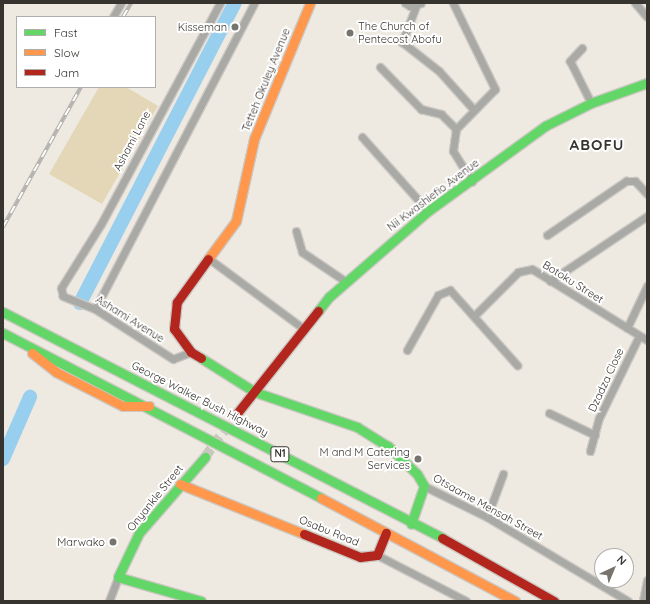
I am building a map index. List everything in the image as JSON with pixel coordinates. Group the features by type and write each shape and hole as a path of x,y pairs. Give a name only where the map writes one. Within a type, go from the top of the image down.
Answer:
{"main road":[{"name":"Tetteh Okuley Avenue","path":"255,392 191,352 174,328 174,312 183,292 236,221 254,139 310,3"},
{"name":"Nii Kwashiefio Avenue","path":"238,412 304,329 345,281 428,211 472,181 545,126 591,103 647,83"},
{"name":"George Walker Bush Highway","path":"3,312 206,414 411,524 471,553 554,601"},
{"name":"N1","path":"3,333 26,345 42,362 92,392 123,406 149,406 515,601"},
{"name":"Otsaame Mensah Street","path":"255,392 373,435 404,460 424,486"},
{"name":"Onyankle Street","path":"118,577 139,533 205,457"},
{"name":"Osabu Road","path":"180,484 360,557 377,555"},
{"path":"411,524 424,486"},
{"path":"377,555 386,533"},
{"path":"118,577 201,601"}],"street":[{"path":"114,16 121,3"},
{"name":"Ashami Lane","path":"61,288 101,224 220,3"},
{"path":"95,309 254,3"},
{"path":"405,3 418,4 402,42 440,71 474,110"},
{"path":"453,3 495,89 456,129 453,151 472,181"},
{"path":"635,3 647,17"},
{"path":"582,48 570,61 591,103"},
{"path":"380,67 421,109 441,114 456,129"},
{"path":"362,138 428,211"},
{"path":"547,235 626,181 635,181 647,194"},
{"path":"550,281 647,216"},
{"path":"296,231 302,252 345,281"},
{"path":"208,258 304,329"},
{"name":"Botoku Street","path":"474,316 525,269 532,269 647,340"},
{"path":"627,328 647,286"},
{"name":"Ashami Avenue","path":"61,288 63,296 95,309 173,359 191,352"},
{"path":"407,350 444,290 453,292 517,365"},
{"name":"Dzadza Close","path":"590,452 595,435 639,336"},
{"path":"549,413 595,435"},
{"path":"487,517 503,474"},
{"name":"Otsaame Mensah Street","path":"424,486 487,517 628,601"},
{"path":"377,555 466,601"},
{"name":"Onyankle Street","path":"109,601 118,577"},
{"path":"643,601 647,580"}],"shaded area":[{"path":"98,88 128,88 158,106 102,204 49,174"}],"waterway":[{"path":"80,303 235,3"},
{"path":"3,459 30,397"}],"tunnel":[{"path":"205,457 238,412"}],"railway":[{"path":"124,16 131,3"},
{"path":"3,227 80,88"}],"traffic: fast":[{"path":"318,311 329,297 428,211 545,126 591,103 647,83"},
{"path":"3,312 442,538"},
{"path":"3,333 321,498"},
{"path":"201,358 255,392 357,427 388,446 417,474 424,486 411,524"},
{"path":"201,601 118,577 139,533 205,457"}],"traffic: slow":[{"path":"208,259 236,221 254,139 310,3"},
{"path":"32,353 56,372 123,406 149,406"},
{"path":"180,484 304,534"},
{"path":"321,498 515,601"}],"traffic: jam":[{"path":"201,358 191,352 174,329 177,302 208,259"},
{"path":"238,412 318,311"},
{"path":"304,534 360,557 377,555 386,533"},
{"path":"442,538 554,601"}],"place":[{"name":"Kisseman","path":"235,27"},
{"name":"The Church of Pentecost Abofu","path":"350,33"},
{"name":"M and M Catering Services","path":"418,459"},
{"name":"Marwako","path":"113,542"}],"district":[{"name":"ABOFU","path":"597,145"}]}
